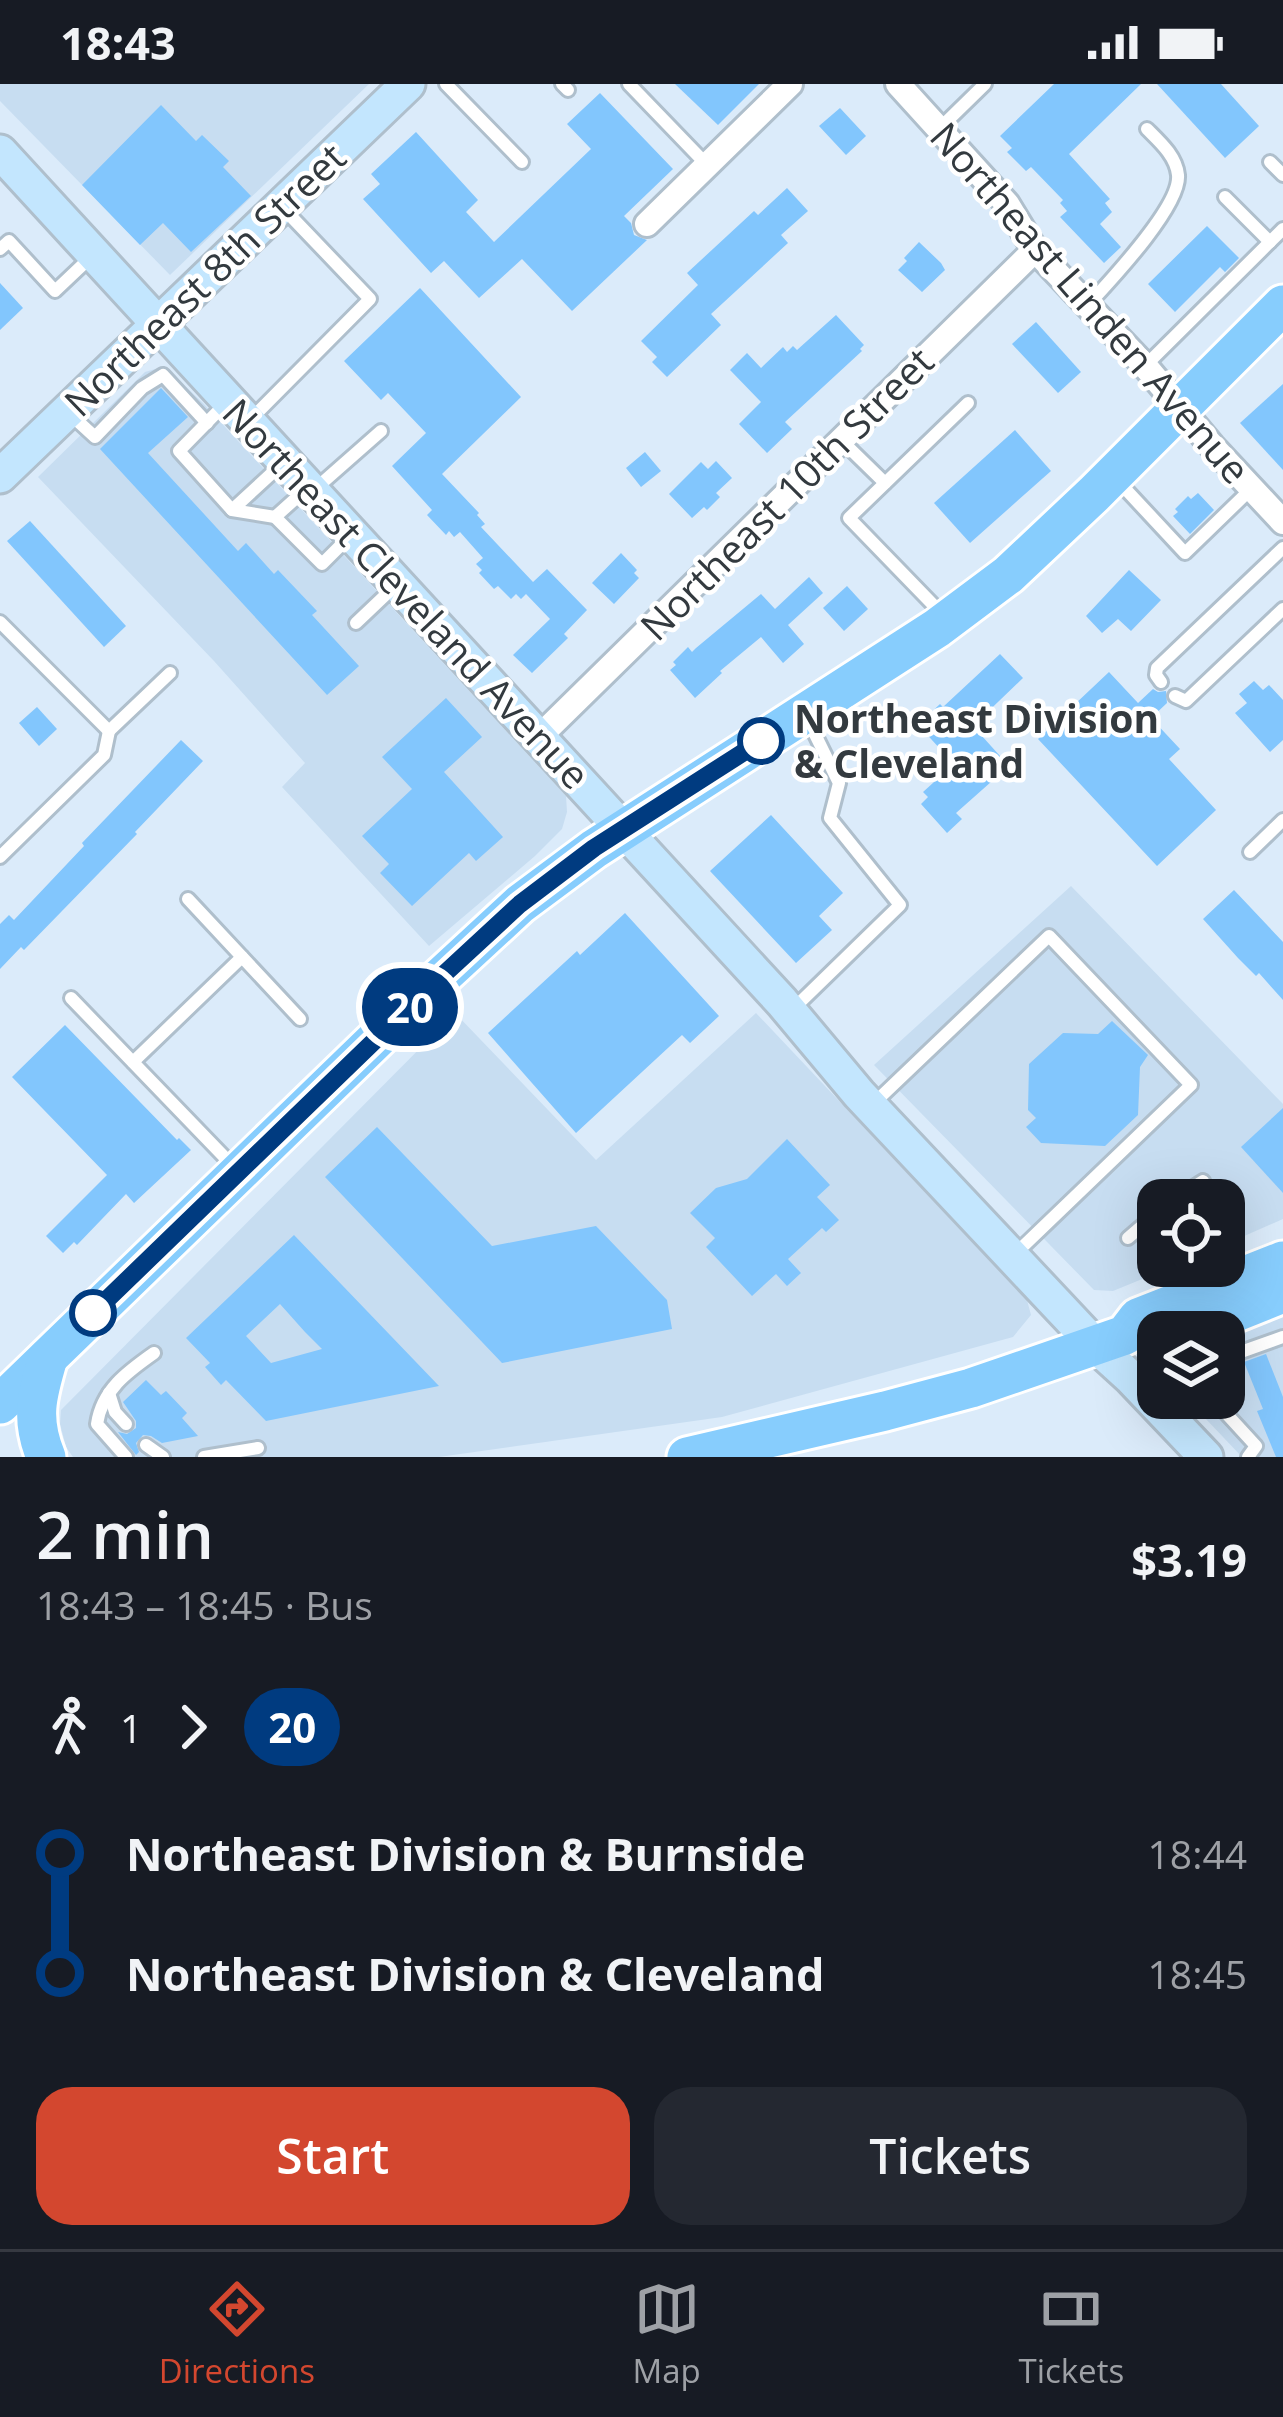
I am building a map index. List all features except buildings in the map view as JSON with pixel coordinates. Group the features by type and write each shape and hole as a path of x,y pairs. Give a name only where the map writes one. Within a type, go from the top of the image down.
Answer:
{"main road":[{"name":"Northeast 8th Street","path":"0,476 409,84"},
{"name":"Northeast Cleveland Avenue","path":"0,152 160,326 228,415 285,461 1012,1257 1126,1341"},
{"path":"0,1404 484,936 556,876 948,620 1009,574 1283,305"},
{"path":"1230,1311 1271,1288"},
{"path":"687,1457 801,1438 1126,1341 1138,1318 1271,1288"},
{"path":"46,1457 35,1428 49,1356"},
{"name":"Northeast Cleveland Avenue","path":"1179,1419 1205,1457"}],"street":[{"path":"647,224 790,84"},
{"name":"Northeast Linden Avenue","path":"898,84 1007,203 1035,250 1283,522"},
{"name":"Northeast 10th Street","path":"538,738 1035,250"}],"lane":[{"path":"446,84 521,161"},
{"path":"629,84 707,165"},
{"path":"939,129 985,84"},
{"path":"1088,306 1175,195 1175,165 1147,129"},
{"path":"1270,162 1283,175"},
{"path":"1225,196 1270,242"},
{"path":"282,206 370,299 179,451 232,510 275,517 322,564 351,535"},
{"path":"1144,366 1283,229"},
{"path":"0,249 9,242 55,291 94,254"},
{"path":"68,412 95,437 142,388 163,375 228,415"},
{"path":"948,620 849,518 968,403"},
{"path":"275,517 381,431"},
{"path":"842,441 885,483"},
{"path":"232,510 285,461"},
{"path":"1113,475 1185,553 1252,488"},
{"path":"1161,682 1157,668 1283,548"},
{"path":"356,623 397,584"},
{"path":"1174,696 1186,701 1283,609"},
{"path":"0,622 109,731"},
{"path":"0,857 104,754 109,731 170,673"},
{"path":"790,1012 899,905 830,818 839,783 805,713"},
{"path":"1250,852 1283,820"},
{"path":"188,899 300,1019"},
{"path":"871,1106 1049,936 1192,1085 1012,1257"},
{"path":"133,1062 242,956"},
{"path":"71,998 238,1172"},
{"path":"1128,1238 1137,1230"},
{"path":"1245,1258 1271,1288"},
{"path":"1245,1351 1283,1337"},
{"path":"127,1457 97,1424 100,1407 108,1391 154,1353"},
{"path":"108,1391 115,1412 126,1424"},
{"path":"1231,1419 1256,1446 1248,1457"},
{"path":"146,1445 163,1457"},
{"path":"204,1457 258,1448"}],"shaded area":[{"path":"0,84 369,84 170,275 0,101"},
{"path":"168,370 203,403 566,796 562,829 429,946 282,787 305,763 38,477 145,372"},
{"path":"1071,886 1283,1104 1283,1219 1245,1236 1245,1179 1137,1179 1137,1281 1113,1291 1094,1290 874,1065"},
{"path":"455,1013 596,1160 756,1013 1027,1300 1031,1315 1013,1337 722,1417 439,1457 73,1457 60,1424 61,1410"},
{"path":"1283,1311 1283,1457 1242,1457 1206,1419 1245,1419 1245,1327"}],"bus line":[{"name":"20","path":"93,1313 520,904 594,848 761,741"}],"place":[{"name":"Northeast Division & Cleveland","path":"761,741"}]}
